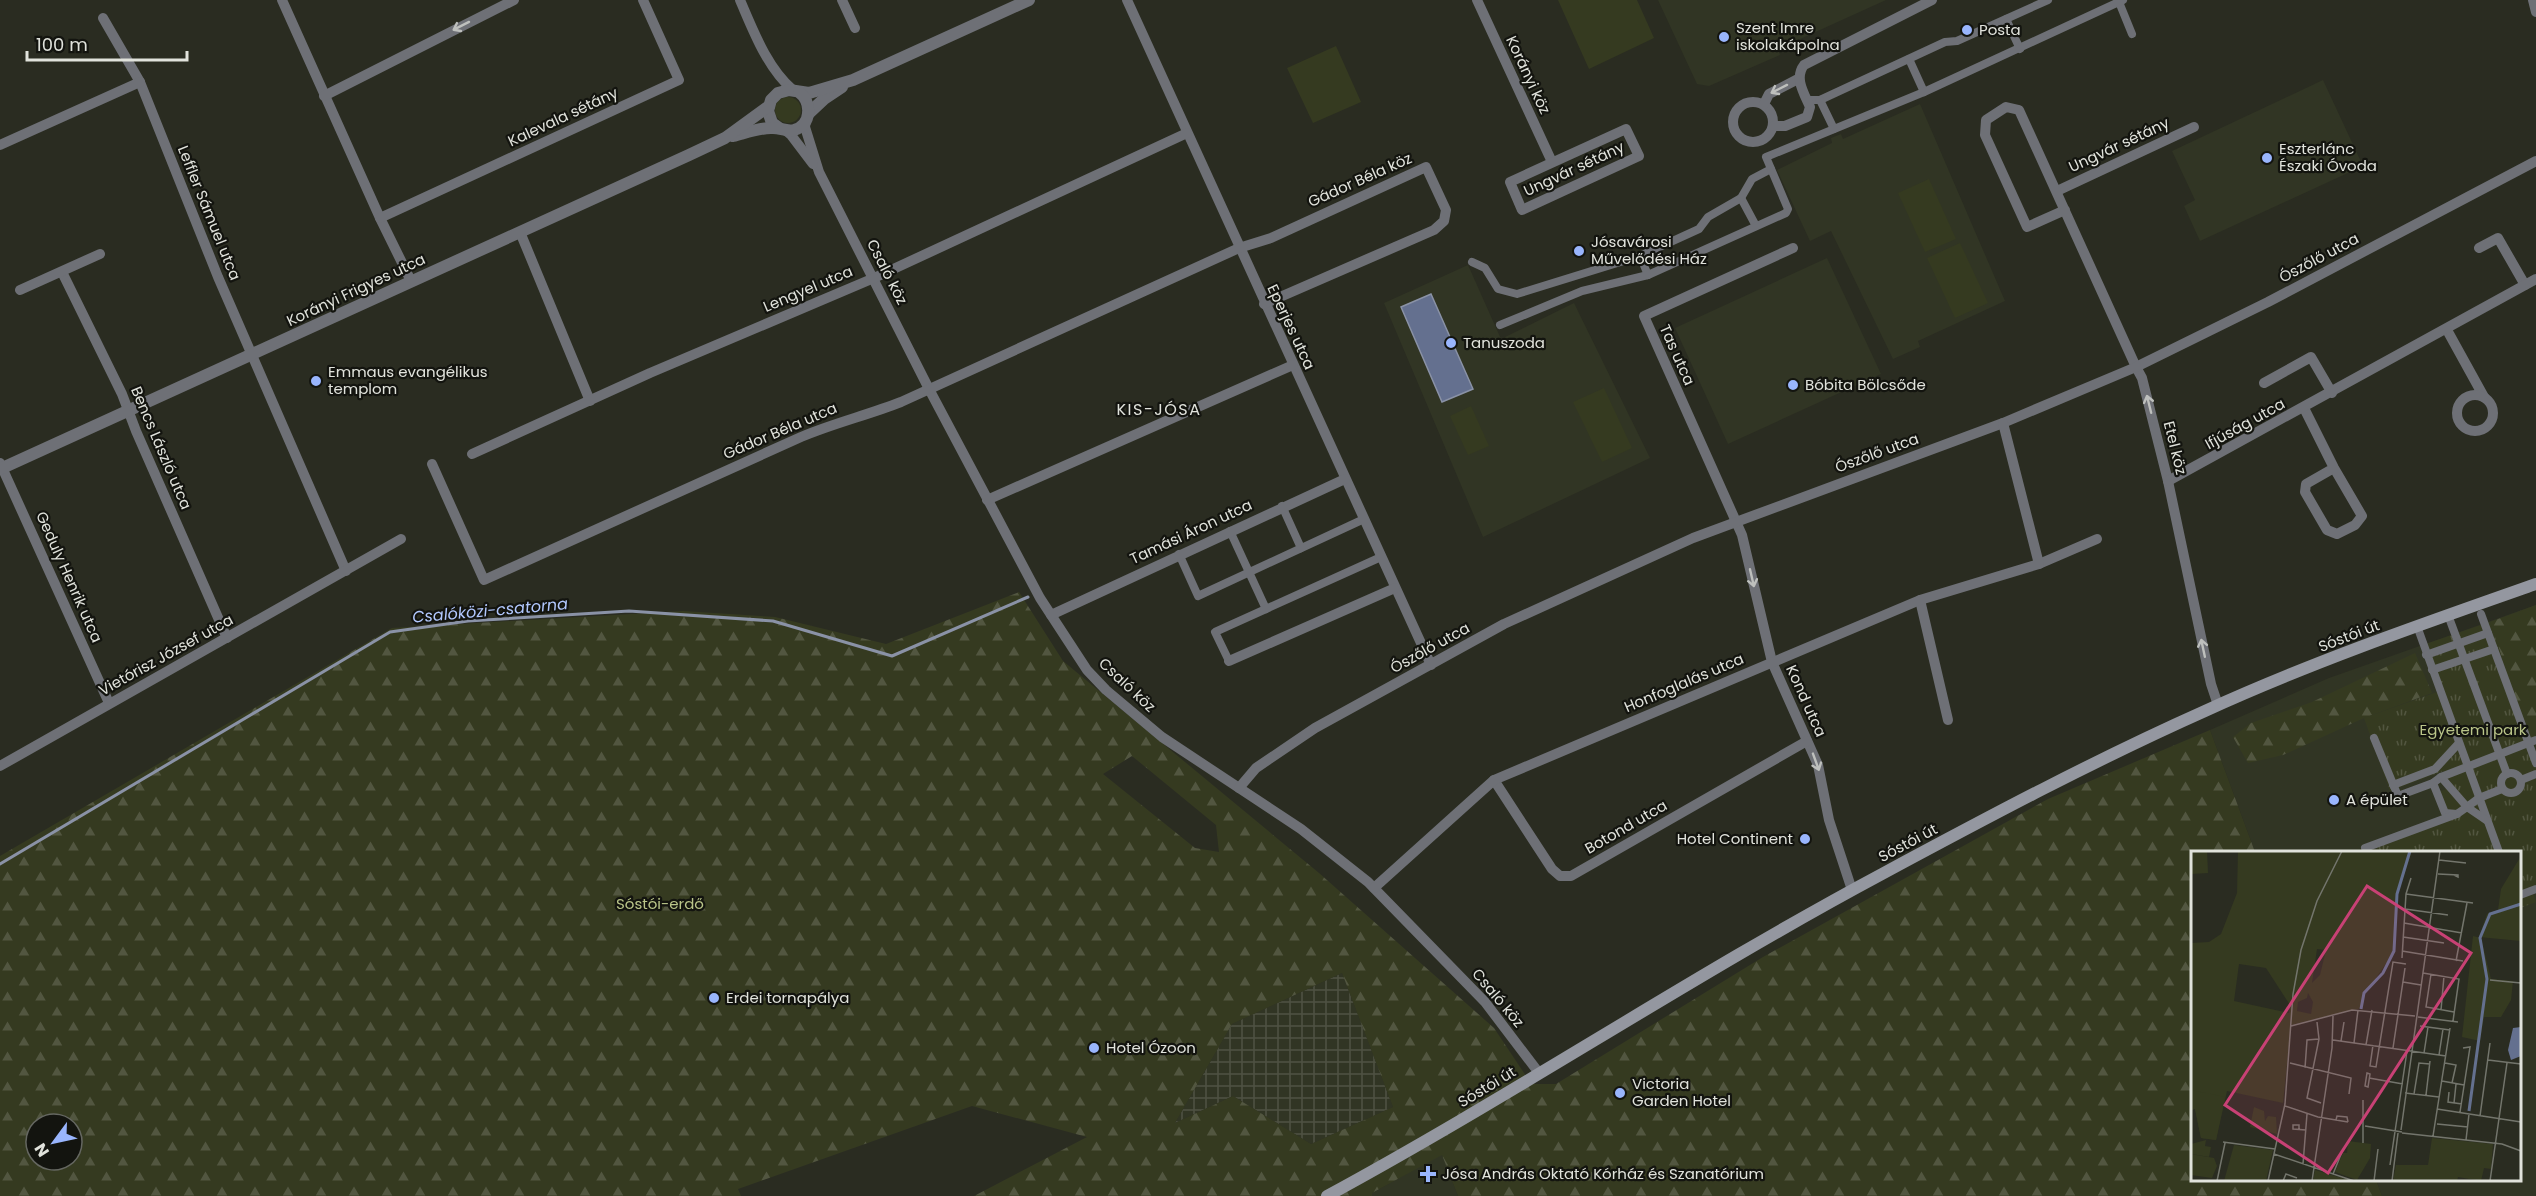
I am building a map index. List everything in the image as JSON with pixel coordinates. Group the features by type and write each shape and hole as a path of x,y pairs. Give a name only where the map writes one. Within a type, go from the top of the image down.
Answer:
{"main road":[{"name":"Sóstói út","path":"1327,1196 1441,1132 1852,890 2072,775 2218,705 2417,626 2536,584"}],"street":[{"path":"282,0 380,218 411,281"},
{"path":"324,96 513,0"},
{"name":"Kalevala sétány","path":"380,218 679,80 644,0"},
{"path":"740,0 779,76 808,104 807,117"},
{"path":"842,0 855,28"},
{"name":"Korányi Frigyes utca","path":"1,466 129,410 725,138 763,129 797,129 824,99 854,80 1029,0"},
{"name":"Korányi köz","path":"1477,0 1552,162"},
{"path":"1773,126 1785,126 1807,117 1810,106 1798,79 1799,72 1804,65 1932,0"},
{"path":"1807,100 1820,100 2048,0"},
{"path":"2533,0 2536,12"},
{"name":"Eperjes utca","path":"1131,1 1264,304 1431,665"},
{"path":"1500,325 1582,291 1648,275 1786,213 1788,209 1766,157 1924,92 2121,1 2132,34"},
{"name":"Leffler Sámuel utca","path":"103,18 140,82 218,277 252,354"},
{"path":"2006,19 2020,49"},
{"path":"770,59 776,87 771,101 770,119 782,129"},
{"path":"1909,59 1924,92"},
{"path":"1764,104 1769,94 1798,79"},
{"name":"Korányi Frigyes utca","path":"725,138 781,91 809,93 854,80"},
{"path":"0,145 140,82"},
{"path":"1820,100 1834,129"},
{"path":"1752,101 1764,104 1773,117 1773,126 1764,139 1752,142 1742,139 1733,127 1735,112 1744,104 1752,101"},
{"name":"Etel köz","path":"2065,210 2027,227 1985,135 1986,120 2006,107 2019,110 2057,191 2136,367 2142,378 2168,482 2211,684 2218,705"},
{"name":"Csaló köz","path":"807,117 805,127 819,171 929,389 1051,615 1087,670 1106,690 1161,737 1301,829 1374,888 1485,1002 1539,1073"},
{"name":"Ungvár sétány","path":"2057,191 2194,127"},
{"name":"Csaló köz","path":"782,129 791,135 819,171"},
{"name":"Ungvár sétány","path":"1626,129 1639,156 1522,210 1510,182 1552,162 1626,129"},
{"name":"Lengyel utca","path":"472,454 874,278 1187,133"},
{"name":"Ószőlő utca","path":"1239,788 1256,768 1315,728 1504,624 1693,538 2003,423 2136,367 2268,302 2536,161"},
{"name":"Gádor Béla köz","path":"1239,248 1271,238 1426,167 1446,210 1444,221 1434,230 1264,304"},
{"path":"1472,262 1485,268 1498,288 1516,294 1640,256 1700,230 1708,217 1741,198 1752,179 1771,169"},
{"path":"1741,198 1756,226"},
{"path":"520,232 590,401"},
{"path":"2479,248 2498,238 2525,285"},
{"name":"Gádor Béla utca","path":"432,464 484,580 801,437 839,421 876,412 929,389 1239,248"},
{"name":"Tas utca","path":"1736,522 1644,316 1793,248"},
{"path":"20,290 100,254"},
{"path":"1640,256 1648,275"},
{"name":"Bencs László utca","path":"62,272 129,410 136,431 227,638"},
{"name":"Ifjúság utca","path":"2168,482 2536,279"},
{"path":"2447,330 2484,397"},
{"path":"252,354 346,571"},
{"name":"Ifjúság utca","path":"2264,383 2312,357 2332,393"},
{"path":"987,500 1293,365"},
{"name":"Ifjúság utca","path":"2304,408 2334,468 2362,516 2355,525 2337,534 2326,531 2305,492 2306,484 2334,468"},
{"path":"2003,423 2039,564"},
{"name":"Geduly Henrik utca","path":"1,466 109,703"},
{"name":"Tamási Áron utca","path":"1051,615 1282,506 1345,479"},
{"path":"1282,506 1301,548"},
{"path":"1179,555 1198,596 1364,519"},
{"name":"Kond utca","path":"1736,522 1742,536 1772,662 1818,765 1829,820 1852,890"},
{"path":"1230,531 1266,609"},
{"name":"Vietórisz József utca","path":"0,766 401,539"},
{"name":"Honfoglalás utca","path":"1374,888 1494,780 1920,600 2039,564 2097,539"},
{"path":"1381,557 1215,632 1229,661 1395,588"},
{"path":"1920,600 1948,720"},
{"path":"2481,614 2532,741 2536,763"},
{"path":"2448,615 2507,774"},
{"path":"2417,626 2499,851"},
{"path":"2426,655 2488,633"},
{"path":"2432,670 2494,649"},
{"path":"2374,738 2398,796 2468,765 2532,741"},
{"name":"Botond utca","path":"1494,780 1552,868 1560,876 1571,876 1808,741"},
{"path":"2393,785 2433,769 2459,742"},
{"path":"2433,769 2445,813 2457,814"},
{"path":"2514,773 2521,780 2521,786 2517,792 2511,794 2502,789 2501,782 2507,774 2514,773"},
{"path":"2521,780 2536,774"},
{"path":"2437,780 2487,820"},
{"path":"2365,849 2457,814 2479,798 2502,789"},
{"path":"2521,895 2536,889"}],"shaded area":[{"path":"1658,0 1886,0 1778,49 1780,55 1709,86 1697,84"},
{"name":"Eszterlánc Északi Óvoda","path":"2323,80 2363,166 2200,241 2184,206 2195,200 2172,151"},
{"path":"1920,104 2005,301 1918,341 1920,347 1893,359 1831,231 1810,241 1777,170 1832,143 1831,138 1841,134 1843,139"},
{"path":"1827,258 1881,374 1728,444 1675,328"},
{"path":"1468,265 1501,339 1574,303 1650,458 1483,537 1384,303"},
{"path":"2536,605 2536,1196 2382,1196 2376,1181 2521,1181 2521,851 2255,851 2210,730 2329,678"},
{"path":"1342,973 1393,1107 1311,1144 1233,1096 1175,1123 1232,1024"},
{"name":"Jósa András Oktató Kórház és Szanatórium","path":"1442,1154 1458,1196 1372,1196 1372,1193"}],"green space":[{"path":"1558,0 1637,0 1654,38 1589,69"},
{"path":"1336,46 1361,102 1313,123 1287,68"},
{"path":"788,97 797,101 801,110 797,119 788,123 779,119 775,110 779,101"},
{"path":"1929,179 1956,239 1925,252 1898,193"},
{"path":"1960,243 1988,303 1955,318 1927,258"},
{"path":"1604,388 1632,448 1602,462 1573,402"},
{"path":"1471,406 1489,446 1468,455 1450,416"},
{"name":"Sóstói-erdő","path":"1019,592 1063,661 1319,873 1494,1028 1528,1079 1534,1084 1556,1084 1763,957 2048,799 2210,730 2255,851 2191,851 2191,1181 2376,1181 2382,1196 1458,1196 1442,1155 1372,1193 1372,1196 974,1196 1087,1137 972,1106 738,1189 741,1196 0,1196 0,856 392,628 683,611 775,617 886,644","holes":["1132,756 1216,825 1219,852 1195,848 1103,774","1342,973 1393,1107 1311,1144 1233,1096 1175,1123 1232,1024"]},
{"path":"2536,605 2536,739 2530,741 2490,622"},
{"name":"Egyetemi park","path":"2490,622 2530,741 2527,742 2536,768 2536,889 2532,891 2536,902 2521,908 2521,851 2378,851 2375,843 2443,818 2440,792 2450,787 2443,771 2390,791 2364,718 2440,691 2423,645"},
{"path":"2415,653 2432,693 2364,718 2283,755 2248,763 2233,737 2251,723 2312,702"}],"water":[{"path":"1431,294 1473,389 1442,402 1401,307"}],"waterway":[{"name":"Csalóközi-csatorna","path":"0,864 390,632 468,621 629,611 773,621 892,656 1028,597"}],"place":[{"name":"Posta","path":"1967,30"},
{"name":"Szent Imre iskolakápolna","path":"1724,37"},
{"name":"Eszterlánc Északi Óvoda","path":"2267,158"},
{"name":"Jósavárosi Művelődési Ház","path":"1579,251"},
{"name":"Tanuszoda","path":"1451,343"},
{"name":"Emmaus evangélikus templom","path":"316,381"},
{"name":"Bóbita Bölcsőde","path":"1793,385"},
{"name":"A épület","path":"2334,800"},
{"name":"Hotel Continent","path":"1805,839"},
{"name":"Erdei tornapálya","path":"714,998"},
{"name":"Hotel Ózoon","path":"1094,1048"},
{"name":"Victoria Garden Hotel","path":"1620,1093"},
{"name":"Jósa András Oktató Kórház és Szanatórium","path":"1428,1174"}],"district":[{"name":"KIS-JÓSA","path":"1159,409"}]}
